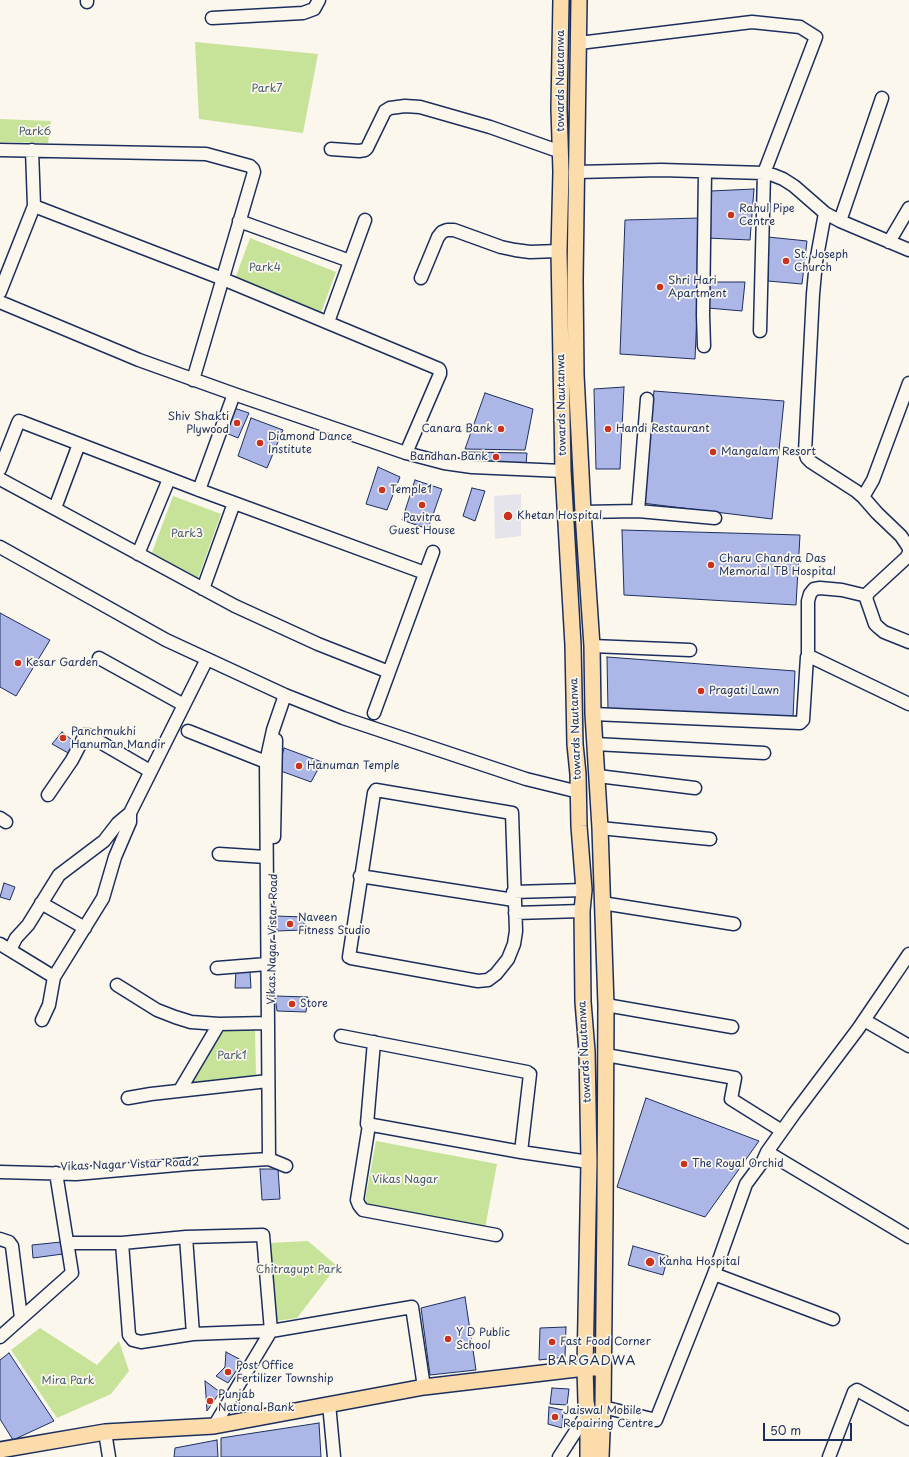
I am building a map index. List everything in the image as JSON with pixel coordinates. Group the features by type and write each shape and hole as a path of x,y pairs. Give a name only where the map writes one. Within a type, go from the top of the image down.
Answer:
{"main road":[{"name":"towards Nautanwa","path":"561,0 559,251 563,471 573,645 575,744 579,792 579,826 584,890 582,911 583,1002 589,1162 585,1368 586,1402 588,1412 588,1457"},
{"path":"579,0 575,280 576,375 592,646 593,714 598,776 606,1005 603,1407 601,1457"},
{"path":"0,1450 106,1432 214,1426 424,1387 585,1368 603,1368"}],"street":[{"path":"212,18 303,12 314,9 319,0"},
{"path":"579,42 752,22 800,27 816,37 764,173 760,331"},
{"path":"840,221 882,98"},
{"path":"331,148 359,151 364,150 367,148 385,111 390,108 405,106 420,107 490,127 560,152"},
{"path":"0,150 206,154 250,166 254,172 193,380"},
{"path":"0,292 34,206 32,150"},
{"path":"577,172 661,170 764,173 783,178 825,213 840,221 909,250"},
{"path":"704,346 705,172"},
{"path":"34,206 223,279 439,368 440,374 406,453"},
{"path":"889,242 909,208"},
{"path":"825,213 816,262 813,294 805,452 807,458 811,462 856,491 877,513 905,535 909,548 909,553 906,558 868,593 867,596 868,606 878,628 909,642"},
{"path":"328,322 365,220"},
{"path":"240,221 350,261"},
{"path":"421,278 438,237 442,232 447,230 454,230 501,247 515,250 530,252 559,251"},
{"path":"0,302 139,360 406,453 444,463 472,467 563,471"},
{"path":"863,497 875,473 909,383"},
{"path":"199,490 234,394"},
{"path":"638,511 646,399"},
{"path":"0,469 19,421 169,479 425,573"},
{"path":"55,508 79,444"},
{"path":"0,479 235,606 286,630 389,672"},
{"path":"138,554 169,479"},
{"path":"204,589 234,503"},
{"path":"583,512 638,511 715,518"},
{"path":"0,547 166,640 285,695 343,718 526,779 579,792"},
{"path":"374,714 433,552"},
{"path":"593,714 800,723 803,720 808,656 808,601 810,594 814,590 820,588 842,590 867,596"},
{"path":"592,646 690,650"},
{"path":"808,656 909,704"},
{"path":"98,658 184,705"},
{"path":"54,977 5,947 25,930 59,875 104,842 118,823 130,812 207,659"},
{"path":"264,1159 268,1081 266,762 273,730 285,695"},
{"name":"Vikas Nagar Vistar Road","path":"264,1159 276,720"},
{"path":"188,731 266,762"},
{"path":"48,795 72,760 85,736 88,735 150,771"},
{"path":"595,744 764,753"},
{"path":"598,776 695,788"},
{"path":"376,790 512,814 516,931 512,952 496,974 488,980 478,981 351,958 348,955 360,876 374,793 376,790"},
{"path":"42,1020 50,1005 54,977 103,898 115,857 130,822 130,812"},
{"path":"600,828 710,839"},
{"path":"218,854 266,857"},
{"path":"360,876 514,896 584,890"},
{"path":"41,903 85,928"},
{"path":"602,903 734,924"},
{"path":"515,913 582,911"},
{"path":"603,1407 656,1420 714,1274 746,1184 782,1131 864,1020 909,954"},
{"path":"217,968 267,964"},
{"path":"117,985 150,1006 175,1018 191,1022 219,1024 268,1023"},
{"path":"606,1005 732,1027"},
{"path":"864,1020 909,1046"},
{"path":"180,1090 219,1024"},
{"path":"341,1036 530,1074 521,1152"},
{"path":"374,1042 366,1122 369,1125 357,1200 359,1205 363,1210 496,1235"},
{"path":"606,1055 736,1078 731,1099 782,1131"},
{"path":"128,1098 180,1090 268,1081"},
{"path":"369,1125 521,1152 589,1162"},
{"path":"767,1152 909,1237"},
{"path":"0,1171 76,1174 264,1159 286,1166"},
{"name":"Vikas Nagar Vistar Road2","path":"0,1171 264,1159"},
{"path":"0,1337 72,1273 56,1173"},
{"path":"67,1243 122,1243 186,1237 263,1235 271,1331 214,1426"},
{"path":"186,1237 193,1334"},
{"path":"0,1239 8,1242 12,1246 21,1318"},
{"path":"122,1243 129,1335 137,1342 193,1334 271,1331 412,1307 424,1387"},
{"path":"714,1274 833,1319"},
{"path":"829,1457 854,1392 857,1390 909,1419"},
{"path":"329,1404 334,1457"},
{"path":"559,1457 588,1412"},
{"path":"106,1432 109,1457"}],"shaded area":[{"name":"Khetan Hospital","path":"521,494 521,536 495,539 494,496"}],"green space":[{"name":"Park7","path":"195,42 318,54 303,133 199,119"},
{"name":"Park6","path":"0,119 51,121 48,143 0,142"},
{"name":"Park4","path":"250,238 336,272 321,313 235,279"},
{"name":"Park3","path":"173,496 221,514 197,581 151,555"},
{"name":"Park1","path":"221,1028 255,1028 256,1077 188,1085"},
{"name":"Vikas Nagar","path":"376,1141 497,1164 485,1228 364,1206"},
{"name":"Chitragupt Park","path":"308,1241 337,1266 297,1318 276,1321 268,1243"},
{"name":"Mira Park","path":"40,1328 97,1365 119,1341 129,1371 111,1394 57,1418 11,1350"}],"building":[{"name":"Rahul Pipe Centre","path":"754,189 750,240 707,238 711,191"},
{"name":"Shri Hari Apartment","path":"701,218 695,359 620,354 625,220"},
{"name":"St. Joseph Church","path":"768,237 807,241 802,284 768,281"},
{"path":"709,282 745,282 742,311 708,308"},
{"name":"Handi Restaurant","path":"624,387 620,469 596,469 594,389"},
{"name":"Mangalam Resort","path":"654,391 784,401 772,519 642,503"},
{"name":"Canara Bank","path":"485,393 533,409 525,450 465,449"},
{"name":"Shiv Shakti Plywood","path":"234,408 249,413 238,438 226,433"},
{"name":"Diamond Dance Institute","path":"251,418 283,430 267,468 238,456"},
{"name":"Bandhan Bank","path":"465,452 527,453 526,464 466,462"},
{"name":"Temple1","path":"378,467 400,477 387,510 366,504"},
{"name":"Pavitra Guest House","path":"415,480 442,489 428,529 402,520"},
{"path":"472,488 485,491 475,521 463,516"},
{"name":"Charu Chandra Das Memorial TB Hospital","path":"622,530 800,535 796,605 624,595"},
{"name":"Kesar Garden","path":"0,613 50,640 16,696 0,687"},
{"name":"Pragati Lawn","path":"607,657 795,671 793,718 608,711"},
{"name":"Panchmukhi Hanuman Mandir","path":"62,732 77,744 70,754 52,744"},
{"name":"Hanuman Temple","path":"284,748 322,762 311,782 278,770"},
{"path":"4,883 15,887 10,900 0,897"},
{"name":"Naveen Fitness Studio","path":"275,916 305,917 303,930 277,931"},
{"path":"236,971 250,972 251,988 235,988"},
{"name":"Store","path":"275,996 308,997 306,1012 277,1011"},
{"name":"The Royal Orchid","path":"646,1098 759,1141 705,1217 617,1187"},
{"path":"260,1169 278,1169 280,1199 262,1200"},
{"path":"61,1242 63,1254 33,1258 32,1245"},
{"path":"633,1246 668,1256 663,1275 628,1265"},
{"name":"Y D Public School","path":"465,1297 476,1370 430,1375 421,1308"},
{"name":"Fast Food Corner","path":"566,1327 565,1357 539,1360 540,1328"},
{"name":"Post Office Fertilizer Township","path":"226,1352 243,1361 228,1383 216,1376 225,1367"},
{"path":"9,1353 54,1421 13,1440 0,1419 0,1360"},
{"name":"Punjab National Bank","path":"205,1381 220,1392 207,1411"},
{"path":"552,1388 569,1389 567,1405 550,1404"},
{"name":"Jaiswal Mobile Repairing Centre","path":"549,1407 563,1410 562,1428 548,1424"},
{"path":"319,1423 321,1457 221,1457 221,1438"},
{"path":"217,1440 218,1457 174,1457 175,1448"}],"place":[{"name":"Rahul Pipe Centre","path":"731,215"},
{"name":"St. Joseph Church","path":"786,261"},
{"name":"Shri Hari Apartment","path":"660,287"},
{"name":"Shiv Shakti Plywood","path":"237,423"},
{"name":"Canara Bank","path":"501,429"},
{"name":"Handi Restaurant","path":"608,429"},
{"name":"Diamond Dance Institute","path":"260,443"},
{"name":"Mangalam Resort","path":"713,452"},
{"name":"Bandhan Bank","path":"496,457"},
{"name":"Temple1","path":"382,490"},
{"name":"Pavitra Guest House","path":"422,505"},
{"name":"Khetan Hospital","path":"508,516"},
{"name":"Charu Chandra Das Memorial TB Hospital","path":"711,565"},
{"name":"Kesar Garden","path":"18,663"},
{"name":"Pragati Lawn","path":"701,691"},
{"name":"Panchmukhi Hanuman Mandir","path":"63,738"},
{"name":"Hanuman Temple","path":"299,766"},
{"name":"Naveen Fitness Studio","path":"290,924"},
{"name":"Store","path":"292,1004"},
{"name":"The Royal Orchid","path":"684,1164"},
{"name":"Kanha Hospital","path":"650,1262"},
{"name":"Y D Public School","path":"448,1339"},
{"name":"Fast Food Corner","path":"552,1342"},
{"name":"Post Office Fertilizer Township","path":"228,1372"},
{"name":"Punjab National Bank","path":"210,1401"},
{"name":"Jaiswal Mobile Repairing Centre","path":"555,1417"}],"district":[{"name":"BARGADWA","path":"592,1361"}]}
